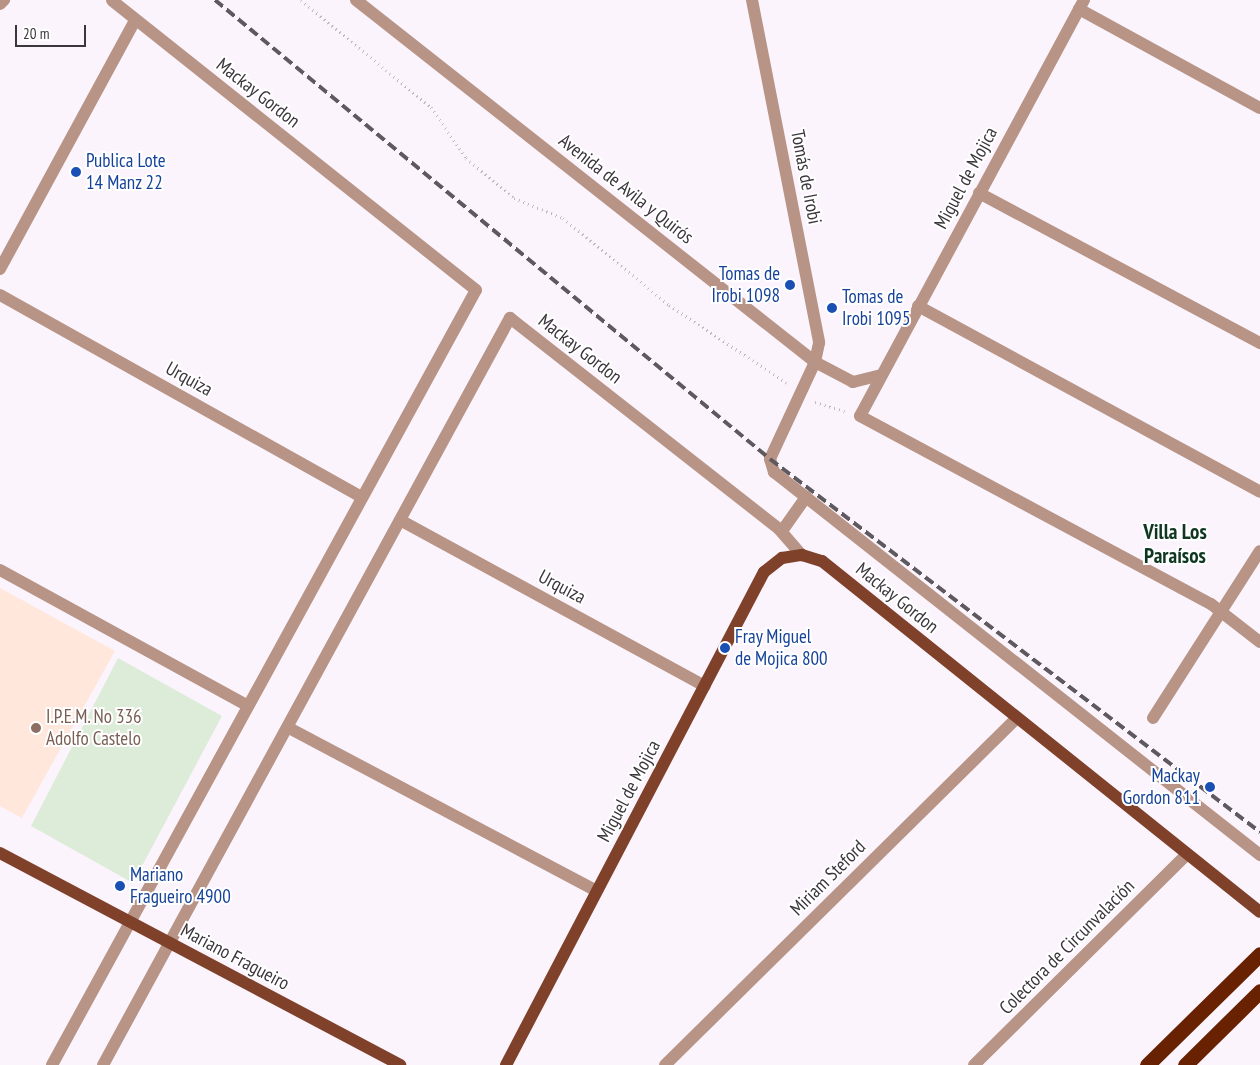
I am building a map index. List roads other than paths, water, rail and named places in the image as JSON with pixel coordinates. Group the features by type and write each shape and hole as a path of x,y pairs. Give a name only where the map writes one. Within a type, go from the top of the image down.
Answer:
{"highway":[{"path":"1147,1065 1260,954"},
{"path":"1185,1065 1260,991"}],"main road":[{"name":"Miguel de Mojica","path":"506,1065 764,572 782,558 802,555"},
{"name":"Mackay Gordon","path":"802,555 822,561 1186,855 1260,912"},
{"name":"Mariano Fragueiro","path":"0,853 130,924 400,1065"}],"street":[{"path":"0,4 4,0"},
{"name":"Mackay Gordon","path":"112,0 476,290 360,496"},
{"name":"Avenida de Avila y Quirós","path":"356,0 815,362 853,382 881,375"},
{"name":"Tomás de Irobi","path":"752,0 819,343 815,362 770,459 774,472 1260,855"},
{"path":"1081,5 1260,108"},
{"name":"Miguel de Mojica","path":"1081,5 860,416 1223,613"},
{"path":"0,269 135,20"},
{"path":"979,193 1260,343"},
{"name":"Urquiza","path":"0,295 360,496"},
{"path":"918,306 1260,492"},
{"name":"Mackay Gordon","path":"400,520 510,318 782,531 802,555"},
{"path":"52,1065 360,496"},
{"path":"782,531 806,497"},
{"path":"103,1065 289,728 400,520"},
{"name":"Urquiza","path":"400,520 706,686"},
{"path":"1153,718 1223,613 1260,551"},
{"path":"0,570 248,706"},
{"path":"1223,613 1260,642"},
{"name":"Miriam Steford","path":"665,1065 1018,718"},
{"path":"289,728 597,891"},
{"name":"Colectora de Circunvalación","path":"974,1065 1186,855"}],"railway":[{"path":"215,0 770,459 1260,832"}],"place":[{"name":"Publica Lote 14 Manz 22","path":"76,172"},
{"name":"Tomas de Irobi 1098","path":"790,285"},
{"name":"Tomas de Irobi 1095","path":"832,308"},
{"name":"Fray Miguel de Mojica 800","path":"725,648"},
{"name":"I.P.E.M. No 336 Adolfo Castelo","path":"36,728"},
{"name":"Mackay Gordon 811","path":"1210,787"},
{"name":"Mariano Fragueiro 4900","path":"120,886"}],"district":[{"name":"Villa Los Paraísos","path":"1175,544"}]}
